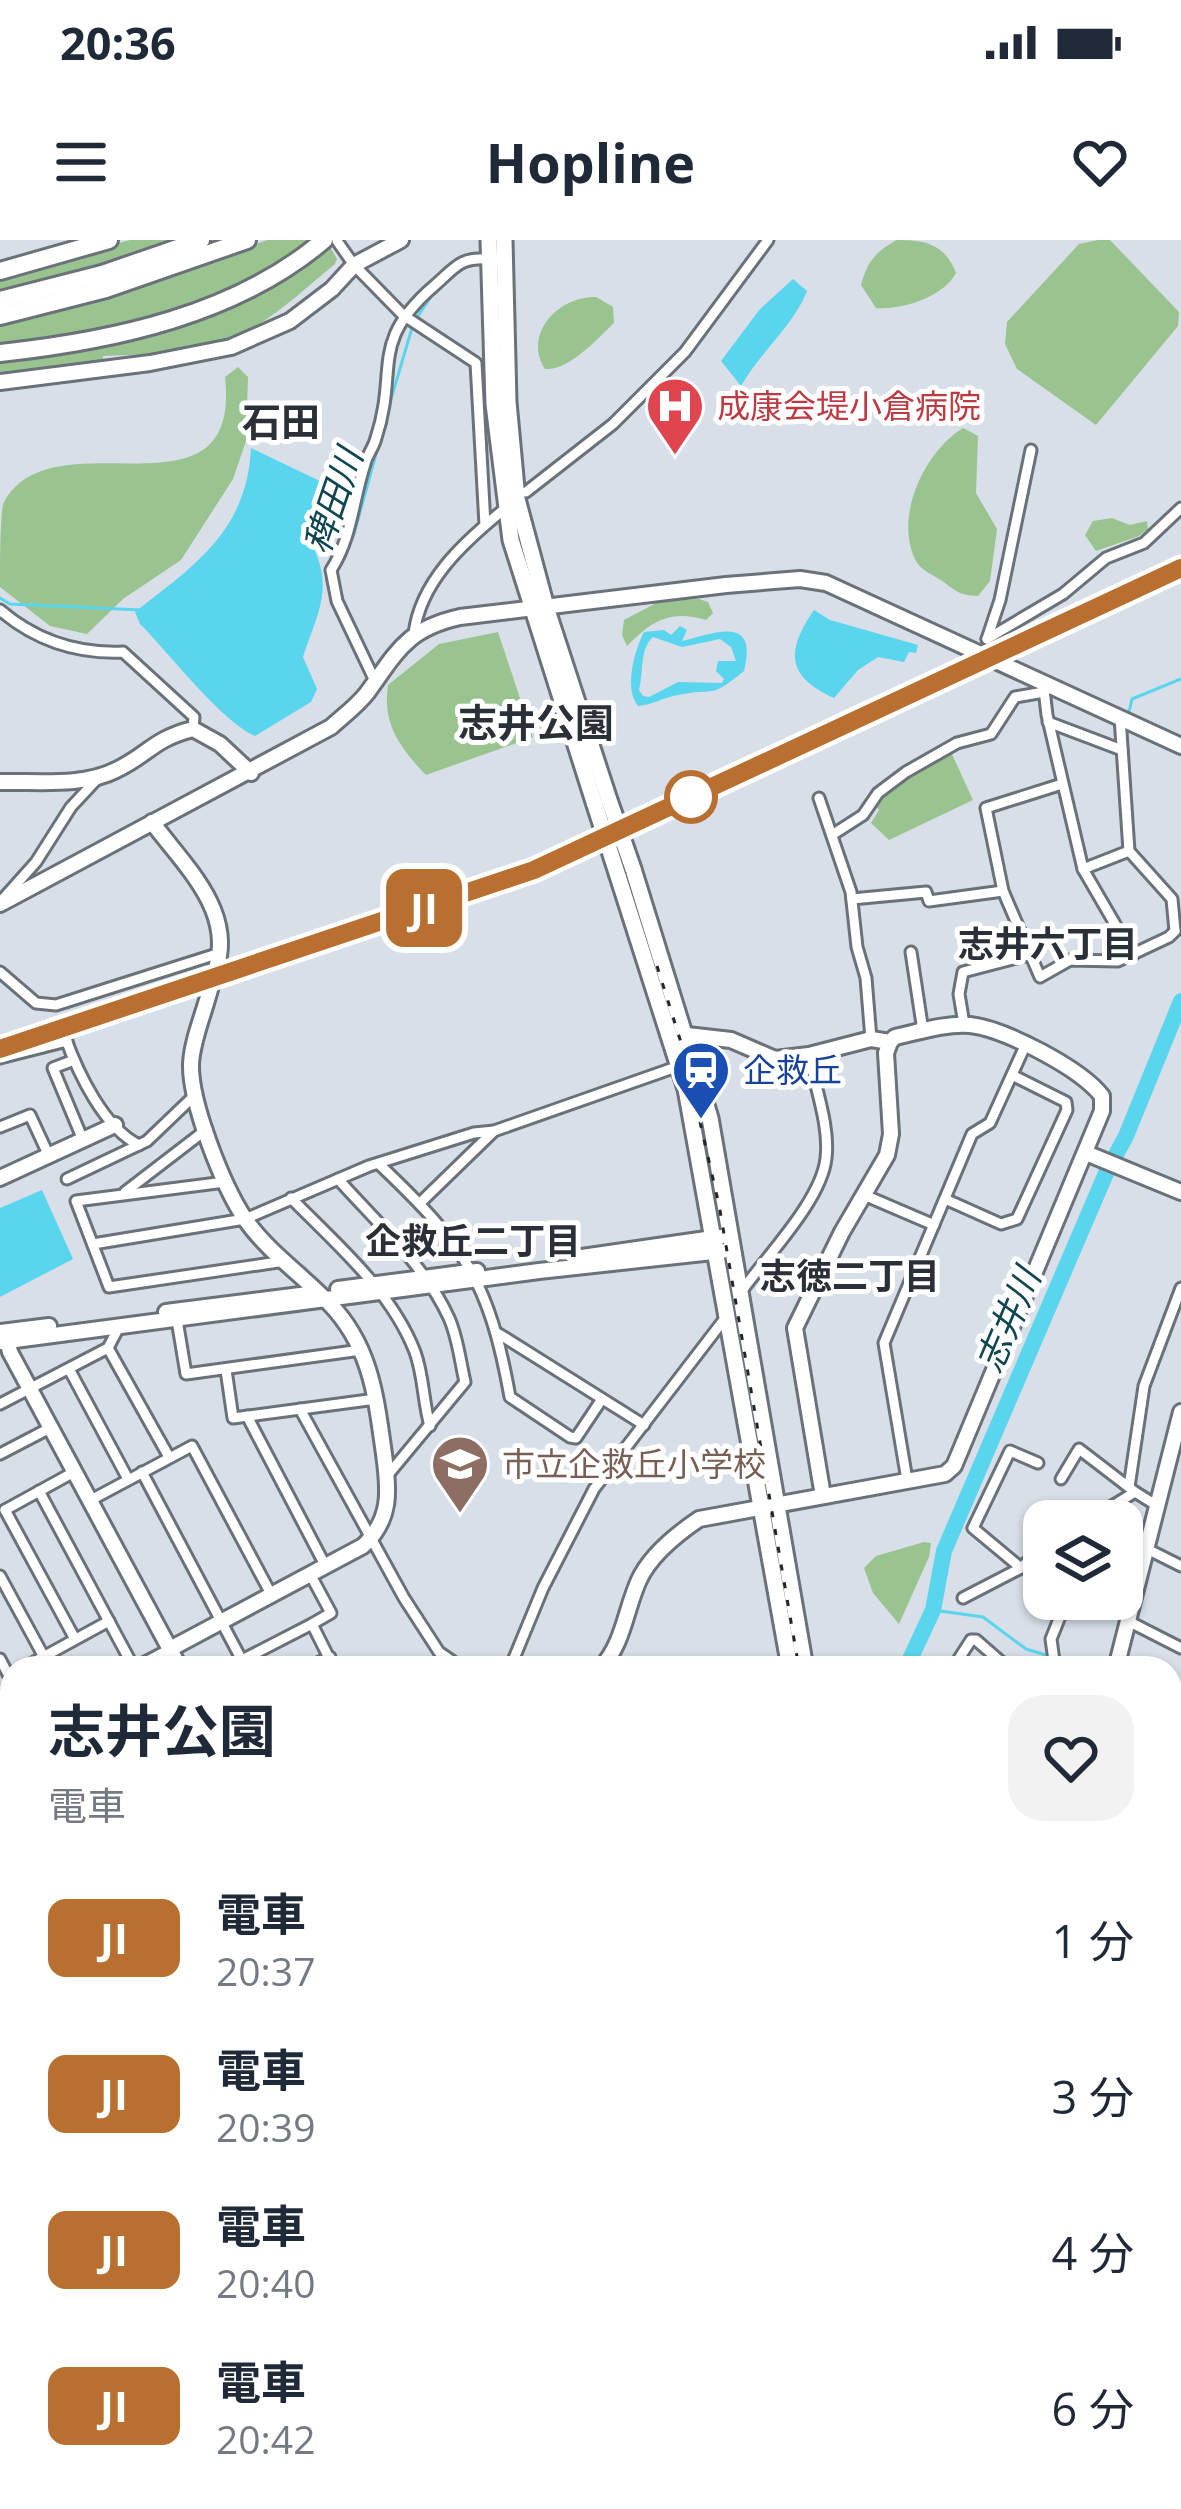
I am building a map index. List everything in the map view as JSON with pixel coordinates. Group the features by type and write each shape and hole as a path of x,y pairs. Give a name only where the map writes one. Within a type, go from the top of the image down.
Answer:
{"highway":[{"path":"0,271 109,240"},
{"path":"0,300 102,274 201,240"},
{"path":"0,316 172,269 248,240"},
{"path":"0,352 184,316 268,279 324,240"}],"main road":[{"path":"489,240 500,474 511,540 539,608 626,873 687,1035 710,1118 728,1314 802,1656"},
{"path":"505,240 512,472 539,608"},
{"path":"626,873 723,1244 742,1291 789,1656"}],"street":[{"path":"0,382 231,347 307,310 354,265 401,240"},
{"path":"526,492 613,424 685,352 768,240"},
{"path":"337,241 403,315 476,362 485,525"},
{"path":"375,681 337,601 331,570 341,554 365,463 377,437 391,343 403,315 458,264 470,258 489,259"},
{"path":"982,645 1000,600 1031,450"},
{"path":"982,645 1063,594 1106,558 1144,543 1181,508"},
{"path":"414,634 417,610 440,572 502,512"},
{"path":"0,903 331,727 364,697 390,657 414,634 437,622 539,608 800,579 826,583 982,645 1043,687 1181,746"},
{"path":"0,610 38,637 86,652 123,652 194,717 193,729"},
{"path":"1043,687 1083,869 1132,956"},
{"path":"832,836 862,815 878,793 906,772 957,743 991,734 1015,697 1043,687"},
{"path":"1062,784 986,808 1003,891 1040,977 1075,958 1118,962 1178,932 1172,899 1129,851 1120,717"},
{"path":"1048,722 1122,750"},
{"path":"0,782 99,777 119,770 165,736 193,729 220,744 251,772"},
{"path":"0,903 99,777"},
{"path":"819,798 852,899 871,1039"},
{"path":"152,822 212,904 220,927 218,959 191,1068 206,1129 245,1220 351,1329 362,1350 373,1374 388,1506 373,1537 157,1656"},
{"path":"1083,869 1129,851"},
{"path":"852,899 926,892 929,901 1003,891"},
{"path":"911,952 922,1031"},
{"path":"964,1024 959,994 963,973 1028,956"},
{"path":"0,972 36,1003 56,1005 218,959"},
{"path":"56,1005 81,1078 115,1125 139,1145"},
{"path":"611,1656 620,1644 640,1578 680,1532 699,1519 945,1474 954,1466 1102,1112 1102,1096 1073,1073 985,1028 964,1024 895,1037 890,1042 886,1054 890,1145 795,1328 823,1496"},
{"path":"687,1035 731,1040 775,1059 871,1039 890,1042"},
{"path":"0,1058 66,1039"},
{"path":"907,1480 884,1343 972,1134 990,1123 1025,1046"},
{"path":"515,1656 543,1588 594,1489 728,1314 802,1210 825,1166 826,1142 809,1055"},
{"path":"74,1060 53,1068 83,1140"},
{"path":"93,1244 245,1220 338,1179 680,1066"},
{"path":"945,1199 1001,1224 1017,1219 1067,1111 1066,1102 1014,1076"},
{"path":"67,1179 139,1145 195,1095"},
{"path":"0,1127 30,1114 49,1156"},
{"path":"0,1178 115,1125"},
{"path":"121,1195 206,1129"},
{"path":"420,1203 494,1131"},
{"path":"1086,1153 1181,1192"},
{"path":"380,1165 420,1203 476,1276 499,1334 510,1396 570,1438 579,1435 602,1399"},
{"path":"338,1179 428,1283 448,1316 465,1382 387,1476"},
{"path":"227,1181 76,1201 109,1287 285,1261"},
{"path":"864,1195 934,1225"},
{"path":"291,1198 376,1288 405,1328 430,1426"},
{"path":"3,1342 723,1244"},
{"path":"1117,1500 1132,1489 1144,1386 1181,1288"},
{"path":"3,1342 322,1297"},
{"path":"177,1320 186,1375 362,1350"},
{"path":"0,1404 107,1348 118,1328"},
{"path":"499,1334 644,1425"},
{"path":"3,1342 174,1656"},
{"path":"107,1348 169,1457"},
{"path":"69,1369 128,1479"},
{"path":"226,1370 233,1418 376,1400"},
{"path":"300,1409 404,1598 445,1656"},
{"path":"1119,1656 1181,1412"},
{"path":"247,1416 317,1569 331,1613 258,1656"},
{"path":"0,1454 50,1428"},
{"path":"89,1501 192,1445 272,1594"},
{"path":"1061,1479 1079,1449 1156,1505"},
{"path":"963,1598 1021,1568 973,1528 1010,1451 1039,1463"},
{"path":"74,1472 3,1511 75,1639"},
{"path":"142,1472 240,1656"},
{"path":"39,1491 128,1656"},
{"path":"1143,1544 1148,1542"},
{"path":"1148,1542 1181,1566"},
{"path":"0,1576 43,1656"},
{"path":"1051,1656 1056,1620"},
{"path":"46,1656 109,1621"},
{"path":"1128,1621 1181,1648"},
{"path":"312,1624 329,1656"},
{"path":"960,1656 970,1640 994,1656"}],"green space":[{"path":"130,240 174,240 0,291 0,276"},
{"path":"267,240 310,240 280,264 205,300 121,324 0,346 0,325 118,295"},
{"path":"897,240 933,246 956,273 942,289 921,300 876,308 861,285 863,277 873,258"},
{"path":"1110,240 1179,312 1178,326 1096,425 1017,369 1005,344 1007,322 1079,244"},
{"path":"329,245 335,264 275,313 235,337 187,350 103,356 103,361 0,373 0,361 111,342"},
{"path":"596,297 613,307 614,323 573,360 545,369 538,343 548,320 569,303"},
{"path":"238,367 248,377 246,441 233,479 181,560 123,599 87,634 50,626 0,587 3,504 27,478 60,466 175,461 204,449 222,423 225,377"},
{"path":"963,428 978,436 976,493 997,529 990,581 978,596 960,593 925,571 916,561 908,525 925,469"},
{"path":"1112,518 1130,525 1147,521 1148,529 1096,551 1085,535 1093,521"},
{"path":"660,601 708,602 713,613 706,620 682,616 662,620 627,646 622,635 624,620"},
{"path":"498,632 533,737 426,775 395,734 388,712 388,685 439,644"},
{"path":"951,752 973,800 889,840 871,823 879,810 875,804 901,780"},
{"path":"931,1543 929,1557 899,1624 873,1593 864,1568 876,1556"}],"water":[{"path":"793,279 807,291 741,386 721,361 760,309"},
{"path":"251,448 322,482 323,496 310,541 322,572 322,599 303,657 317,689 311,702 255,736 211,702 140,624 135,612 214,544 240,502"},
{"path":"814,610 830,620 918,645 916,653 909,652 904,662 878,657 858,670 834,698 807,681 796,661 799,638"},
{"path":"680,626 687,630 682,641 719,632 739,634 747,653 744,671 718,689 638,706 631,680 640,640 644,632 664,630 671,635","holes":["653,637 682,647 720,639 731,647 736,661 718,661 716,671 722,683 678,682 643,696 639,690 649,642"]},
{"path":"42,1190 73,1259 0,1297 0,1208"}],"waterway":[{"name":"稗田川","path":"416,319 434,292"},
{"name":"稗田川","path":"386,416 412,328"},
{"name":"稗田川","path":"335,575 354,534 379,443"},
{"name":"稗田川","path":"0,598 10,604 141,610"},
{"name":"志井川","path":"1128,716 1132,699 1181,679"},
{"name":"志井川","path":"1137,733 1181,755"},
{"name":"志井川","path":"912,1656 933,1610 944,1551 1181,1001"},
{"path":"933,1610 983,1617 1026,1649 1046,1655"}],"railway":[{"path":"0,1049 534,870 1181,568"},
{"path":"657,966 684,1052 719,1205 797,1656"}],"train":[{"name":"JI","path":"0,1049 534,870 1181,568"}],"place":[{"name":"成康会堤小倉病院","path":"675,457"},
{"name":"企救丘","path":"701,1121"},
{"name":"市立企救丘小学校","path":"460,1515"}],"district":[{"name":"石田","path":"281,422"},
{"name":"志井公園","path":"536,723"},
{"name":"志井六丁目","path":"1048,944"},
{"name":"企救丘二丁目","path":"473,1241"},
{"name":"志徳二丁目","path":"850,1276"}]}
